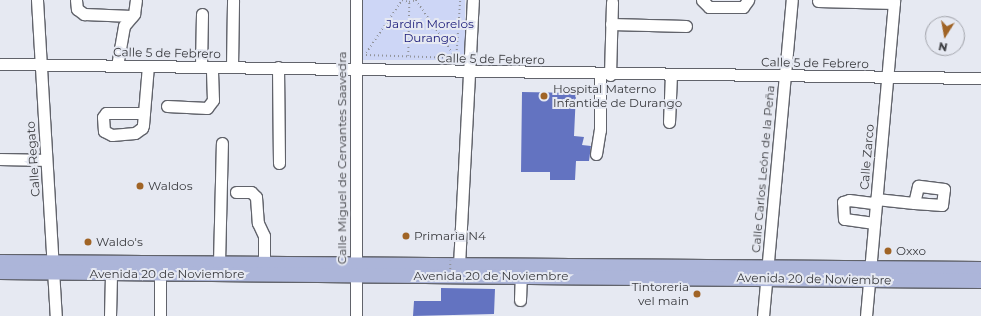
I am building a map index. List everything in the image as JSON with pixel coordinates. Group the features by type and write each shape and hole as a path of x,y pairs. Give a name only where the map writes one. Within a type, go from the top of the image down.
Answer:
{"main road":[{"name":"Avenida 20 de Noviembre","path":"0,262 111,274 356,270 454,263 768,273 869,274 981,281"},
{"name":"Avenida 20 de Noviembre","path":"0,272 53,268 219,263 521,277 768,273"},
{"name":"Avenida 20 de Noviembre","path":"869,274 981,269"}],"street":[{"name":"Calle Regato","path":"37,0 56,316"},
{"path":"76,0 77,9 84,14 132,16"},
{"path":"117,66 124,26 132,16 136,0"},
{"path":"232,67 233,0"},
{"name":"Calle Miguel de Cervantes Saavedra","path":"356,0 356,316"},
{"path":"454,263 473,0"},
{"path":"702,0 709,7 743,7 748,0"},
{"name":"Calle Carlos León de la Peña","path":"764,316 784,76 792,0"},
{"path":"818,2 894,1"},
{"name":"Calle Zarco","path":"866,316 894,1"},
{"path":"596,154 600,130 612,2"},
{"path":"167,106 207,108 213,100 207,67 202,14"},
{"path":"611,24 686,26"},
{"name":"Calle 5 de Febrero","path":"0,64 278,67 671,75 981,78"},
{"path":"144,113 148,66"},
{"path":"278,67 279,162"},
{"path":"669,122 671,75"},
{"path":"219,263 222,143"},
{"path":"0,160 46,160"},
{"path":"236,192 252,192 256,197 258,223 264,236 264,264"},
{"path":"874,223 844,219 843,202 849,200 914,203"},
{"path":"110,316 111,274"},
{"path":"160,274 160,316"},
{"path":"520,300 521,277"}],"path":[{"path":"365,55 402,0 409,2 416,0 456,58"},
{"path":"456,58 460,0"},
{"path":"408,56 409,2"},
{"path":"365,55 366,47"},
{"path":"365,55 456,58"},
{"path":"450,285 454,263"}],"green space":[{"name":"Jardín Morelos Durango","path":"361,0 465,0 465,60 361,60"}],"building":[{"path":"522,92 576,93 574,136 584,137 582,145 591,146 589,161 576,161 575,180 550,180 550,172 521,172"},
{"path":"441,288 495,289 494,314 413,316 414,301 441,301"}],"place":[{"name":"Hospital Materno Infantide de Durango","path":"544,96"},
{"name":"Waldos","path":"140,186"},
{"name":"Primaria N4","path":"406,236"},
{"name":"Waldo's","path":"88,242"},
{"name":"Oxxo","path":"888,251"},
{"name":"Tintoreria vel main","path":"697,294"}]}
